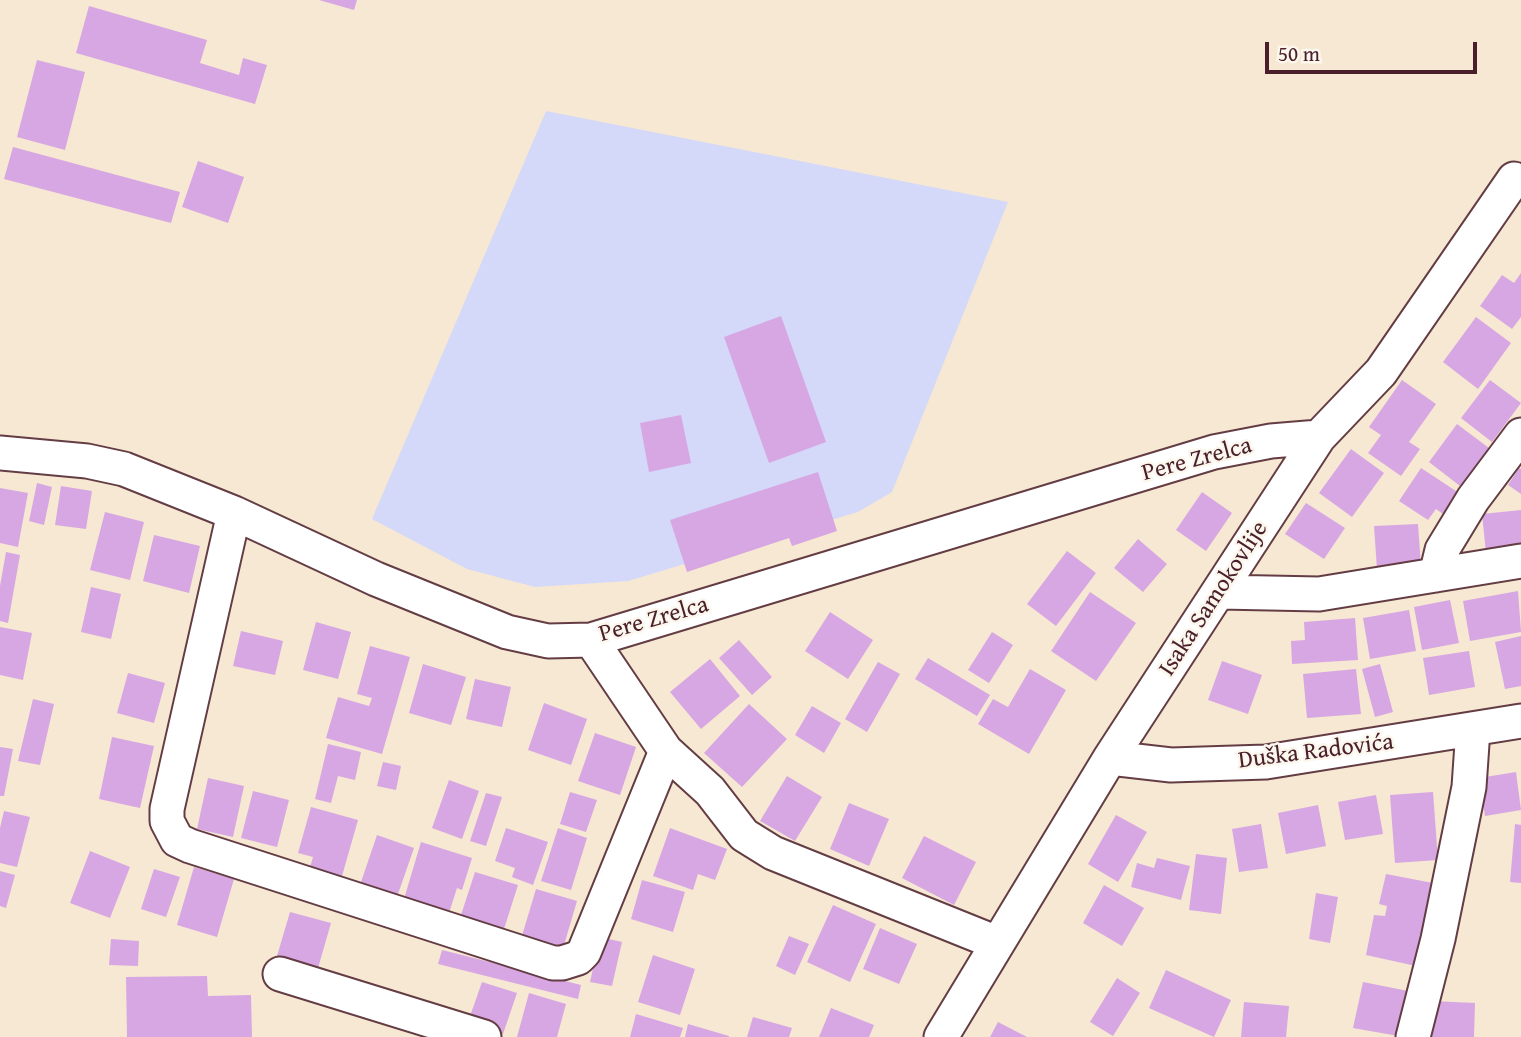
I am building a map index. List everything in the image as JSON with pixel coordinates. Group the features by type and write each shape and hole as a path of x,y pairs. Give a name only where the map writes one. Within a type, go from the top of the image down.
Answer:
{"street":[{"name":"Isaka Samokovlije","path":"941,1037 1110,758 1320,437 1381,372 1514,179"},
{"path":"1436,575 1442,550 1473,499 1521,435"},
{"name":"Pere Zrelca","path":"0,453 108,464 234,513 376,579 507,632 548,640 591,640 1214,452 1271,441 1320,437"},
{"path":"234,513 166,809 166,821 177,840 514,950 562,963 578,958 584,952 666,751"},
{"path":"1220,592 1320,594 1521,561"},
{"path":"591,640 666,751 710,791 744,835 773,853 997,943"},
{"name":"Duška Radovića","path":"1110,758 1171,765 1266,762 1521,721"},
{"path":"1413,1037 1438,939 1466,800 1473,729"},
{"path":"280,974 484,1037"}],"shaded area":[{"path":"546,111 1008,202 892,492 858,512 628,581 535,587 467,569 372,519"}],"building":[{"path":"319,0 357,0 354,10"},
{"path":"89,6 207,40 200,63 239,75 243,58 267,65 255,104 76,53"},
{"path":"37,60 85,72 65,150 17,137"},
{"path":"13,147 180,192 171,223 4,179"},
{"path":"198,161 244,177 228,223 182,207"},
{"path":"1521,273 1521,317 1512,329 1480,306 1502,275 1514,283"},
{"path":"781,316 826,442 769,463 724,337"},
{"path":"1476,317 1511,343 1478,389 1443,362"},
{"path":"1402,380 1436,404 1409,442 1420,449 1401,476 1368,453 1381,435 1369,427"},
{"path":"1490,380 1521,403 1492,442 1461,418"},
{"path":"681,415 691,463 649,472 640,423"},
{"path":"1457,424 1489,448 1460,486 1429,462"},
{"path":"1351,449 1384,473 1352,517 1319,493"},
{"path":"1421,468 1462,495 1447,517 1436,509 1428,520 1399,501"},
{"path":"1519,468 1521,469 1521,494 1508,485"},
{"path":"818,472 837,531 792,546 789,538 687,572 670,520"},
{"path":"37,483 52,487 44,525 29,521"},
{"path":"61,486 92,491 86,529 55,525"},
{"path":"0,488 28,493 18,547 0,543"},
{"path":"1202,492 1232,513 1206,551 1176,530"},
{"path":"1306,503 1345,528 1324,559 1285,534"},
{"path":"1521,510 1521,550 1486,553 1482,514"},
{"path":"105,512 144,522 130,580 90,570"},
{"path":"1418,524 1421,566 1377,569 1374,526"},
{"path":"154,535 200,546 189,593 143,581"},
{"path":"1138,539 1167,564 1143,592 1114,568"},
{"path":"1067,551 1096,573 1056,626 1027,604"},
{"path":"6,552 20,555 8,623 0,621 0,586"},
{"path":"91,587 121,594 111,639 81,632"},
{"path":"1518,591 1521,632 1470,641 1463,601"},
{"path":"1090,592 1136,623 1096,681 1051,651"},
{"path":"1450,600 1459,643 1422,650 1414,607"},
{"path":"1409,610 1416,651 1370,659 1363,618"},
{"path":"830,612 873,640 848,679 805,651"},
{"path":"1355,618 1358,660 1292,664 1291,641 1305,640 1304,622"},
{"path":"316,622 351,632 338,679 303,670"},
{"path":"0,627 32,633 23,680 0,675"},
{"path":"241,631 283,641 275,675 233,666"},
{"path":"992,632 1013,645 989,683 968,670"},
{"path":"1521,636 1521,686 1505,689 1495,642"},
{"path":"739,640 772,677 752,695 719,658"},
{"path":"370,646 410,657 382,754 326,738 338,697 369,706 372,698 357,694"},
{"path":"1469,651 1475,687 1429,695 1423,658"},
{"path":"928,658 990,695 977,716 915,679"},
{"path":"710,659 740,696 701,729 670,692"},
{"path":"1222,661 1262,675 1248,714 1208,700"},
{"path":"878,662 900,674 867,732 845,719"},
{"path":"423,664 466,677 451,725 409,713"},
{"path":"1380,664 1393,712 1375,717 1362,669"},
{"path":"1030,669 1066,690 1029,754 978,724 993,699 1008,707"},
{"path":"1356,669 1361,714 1307,718 1303,674"},
{"path":"128,673 165,683 154,723 117,713"},
{"path":"475,679 511,687 502,727 466,719"},
{"path":"33,699 54,704 40,765 18,761"},
{"path":"544,703 587,719 571,765 528,750"},
{"path":"749,704 787,739 742,787 704,753"},
{"path":"812,706 841,723 824,753 795,735"},
{"path":"595,733 636,747 620,795 578,781"},
{"path":"112,737 154,746 140,808 99,799"},
{"path":"328,744 361,752 355,780 338,776 331,803 315,799"},
{"path":"0,747 13,749 4,796 0,796"},
{"path":"383,762 401,766 396,790 377,786"},
{"path":"1516,772 1521,810 1485,816 1479,778"},
{"path":"787,776 822,797 795,841 760,821"},
{"path":"208,778 244,786 233,837 197,829"},
{"path":"449,780 479,791 462,839 432,828"},
{"path":"253,791 289,800 277,847 241,838"},
{"path":"570,792 597,800 586,832 560,824"},
{"path":"1433,792 1438,860 1395,863 1390,795"},
{"path":"486,793 502,797 486,846 470,841"},
{"path":"1376,795 1383,834 1345,840 1338,802"},
{"path":"849,803 889,819 869,866 830,849"},
{"path":"1318,805 1326,846 1286,854 1278,813"},
{"path":"311,807 358,820 340,883 308,874 313,857 298,853"},
{"path":"4,811 30,817 17,867 0,863 0,828"},
{"path":"1116,815 1147,832 1118,882 1088,864"},
{"path":"1261,824 1268,868 1239,872 1232,829"},
{"path":"1515,824 1521,825 1521,883 1510,882"},
{"path":"506,828 548,842 533,885 512,877 515,868 495,861"},
{"path":"558,828 587,838 571,890 541,881"},
{"path":"670,828 727,849 715,880 698,874 693,890 653,876"},
{"path":"377,835 414,848 397,897 360,885"},
{"path":"924,836 976,862 954,905 902,878"},
{"path":"421,842 472,858 462,890 457,888 449,913 404,899"},
{"path":"90,851 130,867 110,918 70,903"},
{"path":"1196,854 1227,858 1221,914 1189,910"},
{"path":"1157,858 1190,866 1181,900 1131,887 1137,863 1154,868"},
{"path":"194,867 234,879 217,937 177,925"},
{"path":"154,869 180,877 166,917 141,909"},
{"path":"0,871 15,875 6,908 0,906"},
{"path":"475,872 518,885 504,929 461,915"},
{"path":"1386,874 1433,883 1416,966 1366,955 1374,915 1385,916 1387,906 1379,904"},
{"path":"642,880 685,892 673,932 631,919"},
{"path":"1104,885 1144,908 1122,946 1083,923"},
{"path":"536,889 577,901 562,952 521,939"},
{"path":"1316,893 1338,897 1330,943 1309,939"},
{"path":"833,905 876,924 850,982 807,962"},
{"path":"290,912 331,923 318,968 277,956"},
{"path":"880,928 917,944 899,984 863,969"},
{"path":"789,936 809,944 795,975 776,966"},
{"path":"600,937 622,942 612,986 590,982"},
{"path":"111,939 139,941 138,966 109,965"},
{"path":"442,950 581,985 578,999 438,964"},
{"path":"653,955 695,969 680,1015 638,1002"},
{"path":"1166,970 1231,1000 1214,1037 1149,1008"},
{"path":"207,976 208,996 251,995 252,1037 127,1037 126,977"},
{"path":"1117,978 1140,993 1113,1036 1090,1022"},
{"path":"482,982 517,993 503,1034 468,1022"},
{"path":"1363,982 1413,992 1404,1037 1353,1028"},
{"path":"529,993 566,1004 557,1037 517,1037"},
{"path":"1432,1001 1475,1003 1474,1037 1430,1037"},
{"path":"1244,1002 1289,1006 1286,1037 1241,1037"},
{"path":"831,1008 874,1025 869,1037 819,1037"},
{"path":"636,1014 683,1028 680,1037 630,1037"},
{"path":"753,1017 792,1028 789,1037 747,1037"},
{"path":"998,1022 1027,1037 990,1037"},
{"path":"688,1024 729,1036 729,1037 685,1037"}]}
